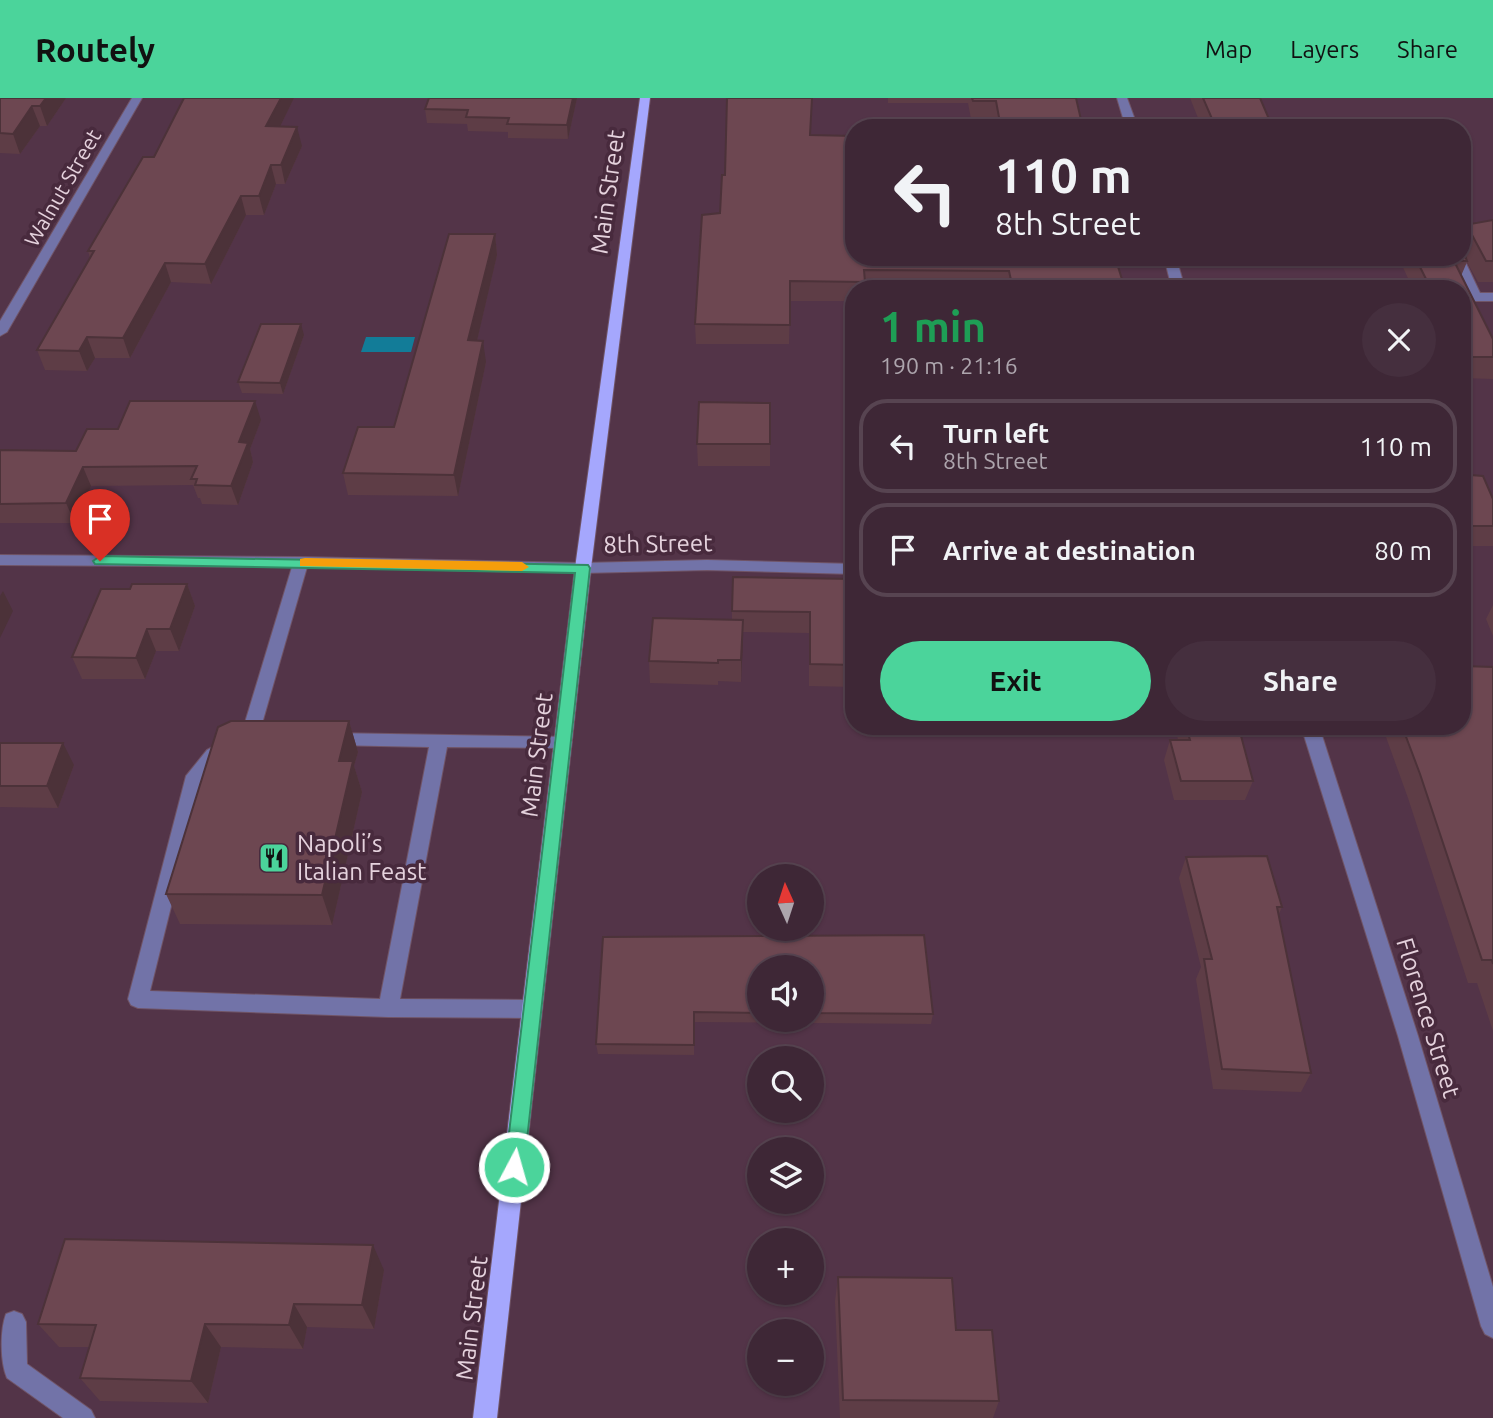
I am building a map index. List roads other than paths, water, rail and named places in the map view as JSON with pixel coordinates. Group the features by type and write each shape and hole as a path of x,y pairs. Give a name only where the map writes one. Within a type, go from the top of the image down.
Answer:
{"main road":[{"name":"Main Street","path":"482,1418 533,1009 583,568 645,98"}],"street":[{"name":"Walnut Street","path":"0,332 137,98"},
{"path":"1122,98 1129,119"},
{"path":"1471,297 1493,297"},
{"name":"8th Street","path":"0,560 301,562 583,568 707,565 845,569"},
{"path":"249,738 301,562"},
{"name":"Florence Street","path":"1313,735 1408,1036 1493,1326"},
{"path":"276,739 249,738 213,755 195,776 138,999 388,1008 533,1009"},
{"path":"317,739 564,742"},
{"path":"388,1008 439,741"},
{"path":"14,1322 15,1370 83,1418"}],"water":[{"path":"366,337 415,337 411,352 361,352"}],"place":[{"name":"Napoli’s Italian Feast","path":"274,858"}]}
